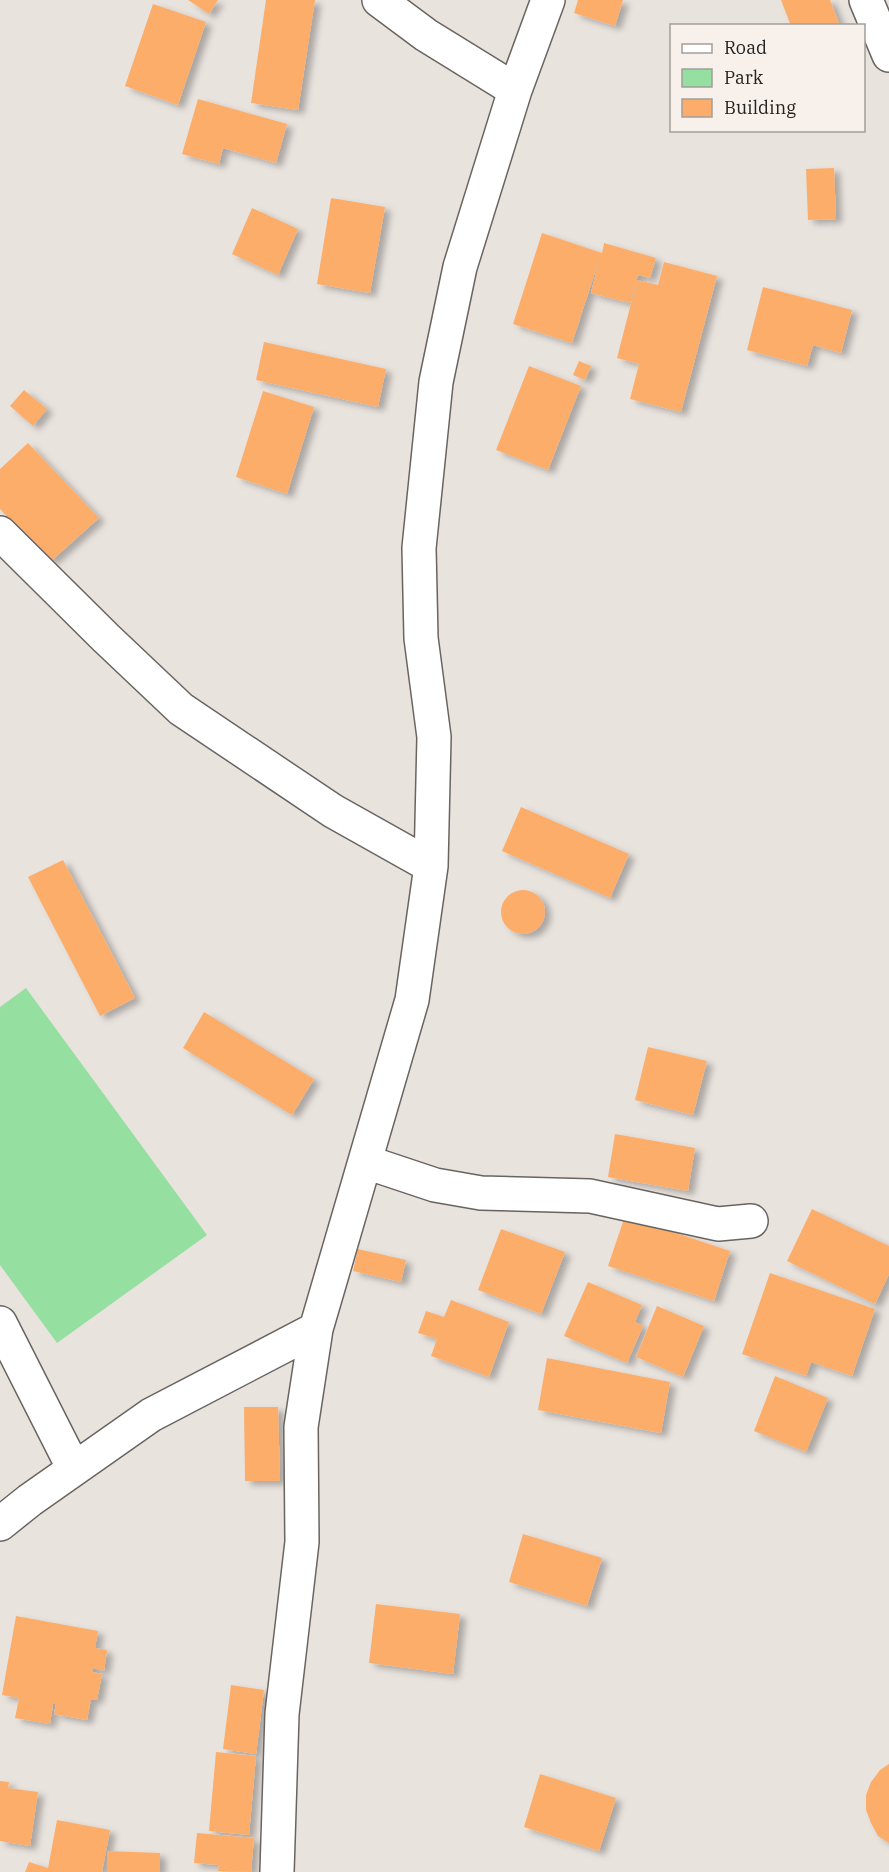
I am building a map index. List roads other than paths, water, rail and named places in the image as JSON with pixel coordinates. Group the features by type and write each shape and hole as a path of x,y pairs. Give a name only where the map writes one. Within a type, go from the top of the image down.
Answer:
{"street":[{"path":"379,0 426,35 515,90"},
{"path":"277,1872 282,1714 302,1542 301,1427 316,1329 412,1000 431,866 434,737 421,638 419,548 436,382 460,267 515,90 548,0"},
{"path":"866,0 889,56"},
{"path":"0,533 181,709 333,811 431,866"},
{"path":"366,1162 435,1185 481,1193 590,1196 718,1224 751,1221"},
{"path":"0,1323 74,1469"},
{"path":"0,1524 30,1500 151,1415 316,1329"}]}
